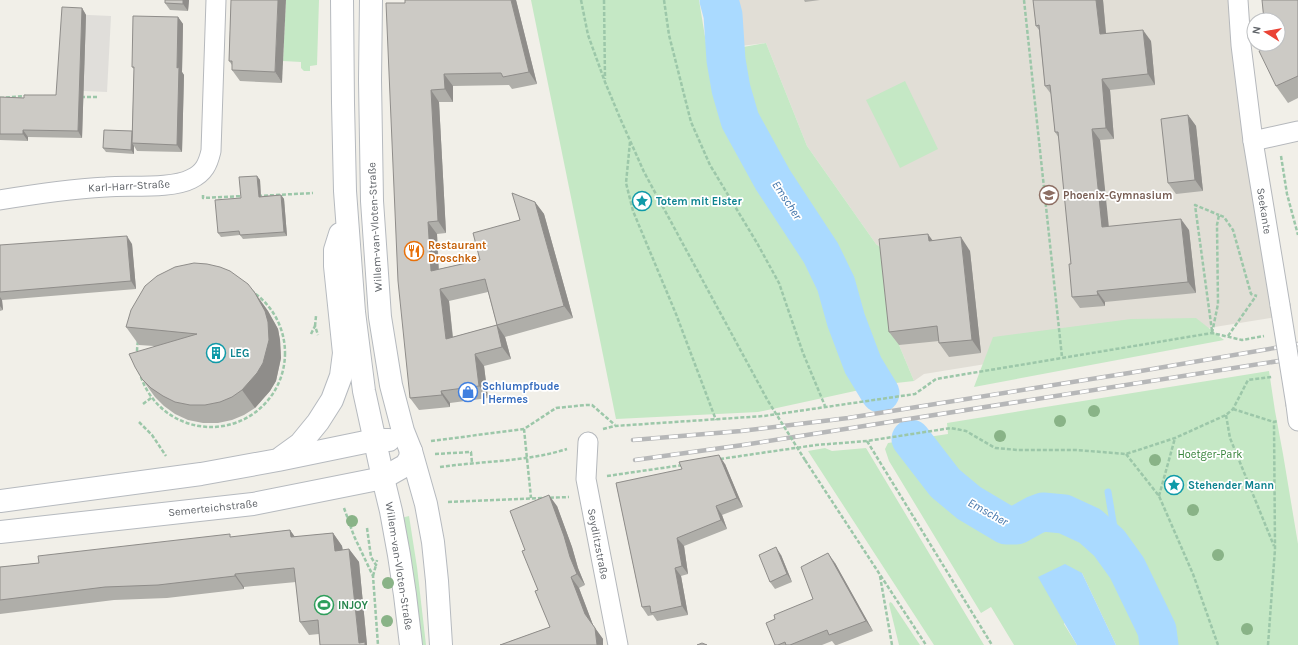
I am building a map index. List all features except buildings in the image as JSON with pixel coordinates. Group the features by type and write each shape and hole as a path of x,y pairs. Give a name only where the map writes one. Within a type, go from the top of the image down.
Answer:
{"main road":[{"name":"Willem-van-Vloten-Straße","path":"342,0 343,104 347,214 354,312 364,390 391,511 399,555 411,645"},
{"name":"Willem-van-Vloten-Straße","path":"370,0 372,201 380,317 391,385 403,431 418,446 433,542 441,645"},
{"path":"278,460 300,444 318,422 332,400 341,376 344,353 335,266 335,250 347,214"},
{"path":"0,501 200,474 278,460 374,440 393,440 418,446"},
{"name":"Semerteichstraße","path":"0,532 253,504 383,478 406,465 418,446"}],"street":[{"path":"201,174 208,164 211,151 216,0"},
{"name":"Seekante","path":"1238,0 1241,46 1253,141 1297,414"},
{"path":"1253,141 1298,131"},
{"name":"Karl-Harr-Straße","path":"0,200 63,190 113,186 180,184 201,174"},
{"name":"Seydlitzstraße","path":"588,442 587,488 618,645"}],"path":[{"path":"581,0 588,35 605,82 644,172 768,401 926,645"},
{"path":"604,0 605,82"},
{"path":"664,0 669,35 691,122 710,165 779,283 803,353 825,406"},
{"path":"1024,0 1062,357"},
{"path":"0,98 31,96"},
{"path":"76,97 99,98"},
{"path":"1279,135 1286,194 1298,235"},
{"path":"630,142 626,183 633,211 676,314 716,420"},
{"path":"201,174 203,198 245,196"},
{"path":"252,196 313,193"},
{"path":"1212,333 1195,205 1224,217 1234,230 1251,294 1278,300"},
{"path":"1212,333 1218,304 1217,225 1219,215"},
{"path":"195,275 196,280"},
{"path":"210,278 224,279 238,283 250,290 262,298 271,309 283,334 284,363 281,377 275,391 256,412 243,420 215,428 186,424 173,418 161,409 144,387 139,375 136,358 138,334 150,309 170,290 196,280 210,278"},
{"path":"1228,336 1256,296"},
{"path":"311,334 315,326 318,335"},
{"path":"418,446 524,430 556,408 592,405 615,426 764,416 915,394 936,379 1062,357 1212,333 1242,340 1270,335"},
{"path":"136,358 143,357"},
{"path":"716,460 816,445 867,441 951,428 966,431 995,448 1018,450 1077,450 1126,454 1175,438 1226,415 1233,409 1248,380 1276,376"},
{"path":"143,404 151,398"},
{"path":"1233,409 1274,422 1297,414"},
{"path":"1226,415 1230,438 1275,549"},
{"path":"139,422 152,435 169,460"},
{"path":"1268,645 1275,549 1274,422"},
{"path":"524,430 531,498"},
{"path":"1159,496 1175,438"},
{"path":"867,441 992,645"},
{"path":"440,467 551,454 588,442"},
{"path":"438,454 471,452 472,463"},
{"path":"1126,454 1159,496 1193,574 1218,645"},
{"path":"445,502 531,498 587,488 686,464"},
{"path":"348,517 354,536 373,576"},
{"path":"367,528 371,557 376,565"},
{"path":"378,556 373,576 378,645"},
{"path":"880,573 892,645"}],"shaded area":[{"name":"Phoenix-Gymnasium","path":"726,0 1234,0 1276,317 924,374 914,381 899,345 889,254 876,244 807,146 766,43 732,47"},
{"path":"67,14 111,16 107,92 62,90"}],"green space":[{"path":"286,0 319,0 317,65 310,66 310,71 304,71 301,68 301,62 283,61"},
{"path":"531,0 699,0 706,43 710,53 766,43 807,146 876,244 889,254 899,345 914,381 887,384 758,412 616,419"},
{"path":"905,81 938,149 900,168 866,100"},
{"path":"1196,318 1224,340 974,387 993,337 1131,319"},
{"name":"Hoetger-Park","path":"1269,371 1298,544 1298,645 1116,645 1082,573 1064,624 1077,645 1014,645 991,607 981,613 889,461 885,449 888,443 948,434 947,423"},
{"path":"825,448 832,451 866,448 984,645 934,645 808,451"},
{"path":"409,516 417,567 426,645 420,645 401,518"},
{"path":"890,602 920,645 899,645 889,604"}],"water":[{"path":"1065,564 1082,573 1116,645 1077,645 1038,577"}],"waterway":[{"name":"Emscher","path":"719,0 723,15 726,60 731,89 740,120 773,180 821,253 836,284 846,320 863,365 880,393"},
{"name":"Emscher","path":"911,439 945,483 969,503 1006,525 1017,525 1043,512 1064,514 1090,526 1109,543 1127,568 1157,630 1159,645"},
{"path":"1108,492 1119,557"}],"railway":[{"path":"633,440 741,431 848,418 1298,344"},
{"path":"635,460 743,445 1298,358"}],"place":[{"name":"Phoenix-Gymnasium","path":"1049,195"},
{"name":"Totem mit Elster","path":"642,201"},
{"name":"Restaurant Droschke","path":"414,251"},
{"name":"LEG","path":"216,353"},
{"name":"Schlumpfbude | Hermes","path":"468,392"},
{"name":"Stehender Mann","path":"1174,485"},
{"name":"INJOY","path":"324,605"}]}
